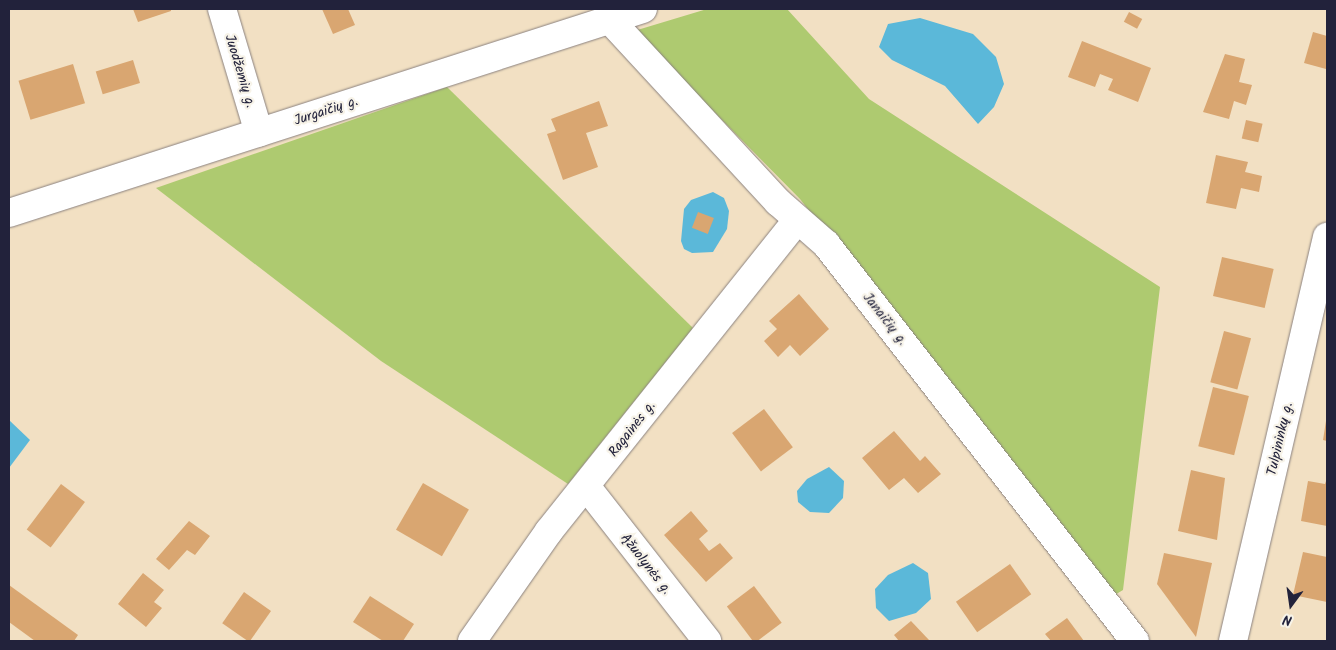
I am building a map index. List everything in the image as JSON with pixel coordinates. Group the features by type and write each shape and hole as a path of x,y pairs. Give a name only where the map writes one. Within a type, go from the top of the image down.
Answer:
{"street":[{"name":"Juodžemių g.","path":"222,9 259,133"},
{"name":"Jurgaičių g.","path":"9,213 643,9"},
{"name":"Janaičių g.","path":"610,20 797,220 810,226 826,244 1135,641"},
{"name":"Ragainės g.","path":"472,641 586,486 797,220"},
{"name":"Tulpininkų g.","path":"1234,641 1327,237"},
{"name":"Ąžuolynės g.","path":"586,486 707,641"}],"green space":[{"path":"707,9 787,9 869,99 1160,287 1123,590 1113,596 800,199 634,31"},
{"path":"447,87 693,328 568,484 381,361 156,188"}],"water":[{"path":"920,18 973,34 996,57 1004,84 994,107 978,124 945,86 892,60 879,47 888,24"},
{"path":"713,192 724,198 729,211 727,229 713,252 692,253 684,249 681,241 684,209 691,200"},
{"path":"9,420 30,440 9,468"},
{"path":"829,467 844,481 843,498 829,513 810,512 798,502 797,491 807,479"},
{"path":"913,563 928,573 931,599 916,613 889,621 876,608 875,589 888,575"}],"building":[{"path":"133,9 171,9 171,11 138,22"},
{"path":"322,9 348,9 355,25 333,34"},
{"path":"1129,12 1142,19 1137,29 1124,22"},
{"path":"1313,32 1327,36 1326,69 1304,63"},
{"path":"1082,41 1151,68 1138,102 1108,90 1113,79 1100,74 1095,87 1068,77"},
{"path":"1225,54 1245,59 1239,82 1252,85 1246,105 1234,101 1229,119 1203,112"},
{"path":"133,60 140,83 103,94 96,71"},
{"path":"73,64 85,103 30,120 18,81"},
{"path":"599,101 608,126 586,133 598,167 563,180 547,134 556,131 551,119"},
{"path":"1246,120 1263,124 1258,142 1242,139"},
{"path":"1216,155 1248,162 1245,172 1262,176 1259,192 1241,188 1236,209 1206,203"},
{"path":"698,212 714,218 708,234 692,228"},
{"path":"1222,257 1274,269 1265,308 1213,296"},
{"path":"799,294 829,329 800,356 790,345 778,357 764,341 777,329 769,321"},
{"path":"1224,331 1251,338 1237,389 1210,382"},
{"path":"1213,387 1249,396 1234,455 1198,446"},
{"path":"764,409 793,447 761,471 732,433"},
{"path":"1327,421 1327,441 1323,440"},
{"path":"894,431 920,461 925,456 941,474 918,493 904,478 889,490 862,458"},
{"path":"1191,470 1225,478 1217,540 1178,531"},
{"path":"1327,478 1327,526 1301,521 1308,481 1325,484"},
{"path":"423,483 469,509 442,556 396,530"},
{"path":"61,484 85,502 51,548 27,530"},
{"path":"691,511 708,531 699,539 709,551 720,543 733,558 706,582 664,535"},
{"path":"189,521 210,536 195,555 187,550 169,570 156,559"},
{"path":"1303,552 1327,557 1327,602 1293,595"},
{"path":"1164,553 1212,563 1196,637 1157,584"},
{"path":"1010,564 1031,594 977,632 956,602"},
{"path":"143,573 164,590 154,602 162,608 146,627 118,604"},
{"path":"9,585 78,635 74,641 35,641 9,622"},
{"path":"754,586 782,623 757,641 753,641 727,606"},
{"path":"244,592 271,611 250,641 222,623"},
{"path":"370,596 414,624 403,641 383,641 353,622"},
{"path":"1067,618 1084,641 1051,641 1045,634"},
{"path":"911,621 928,641 899,641 894,635"}]}
